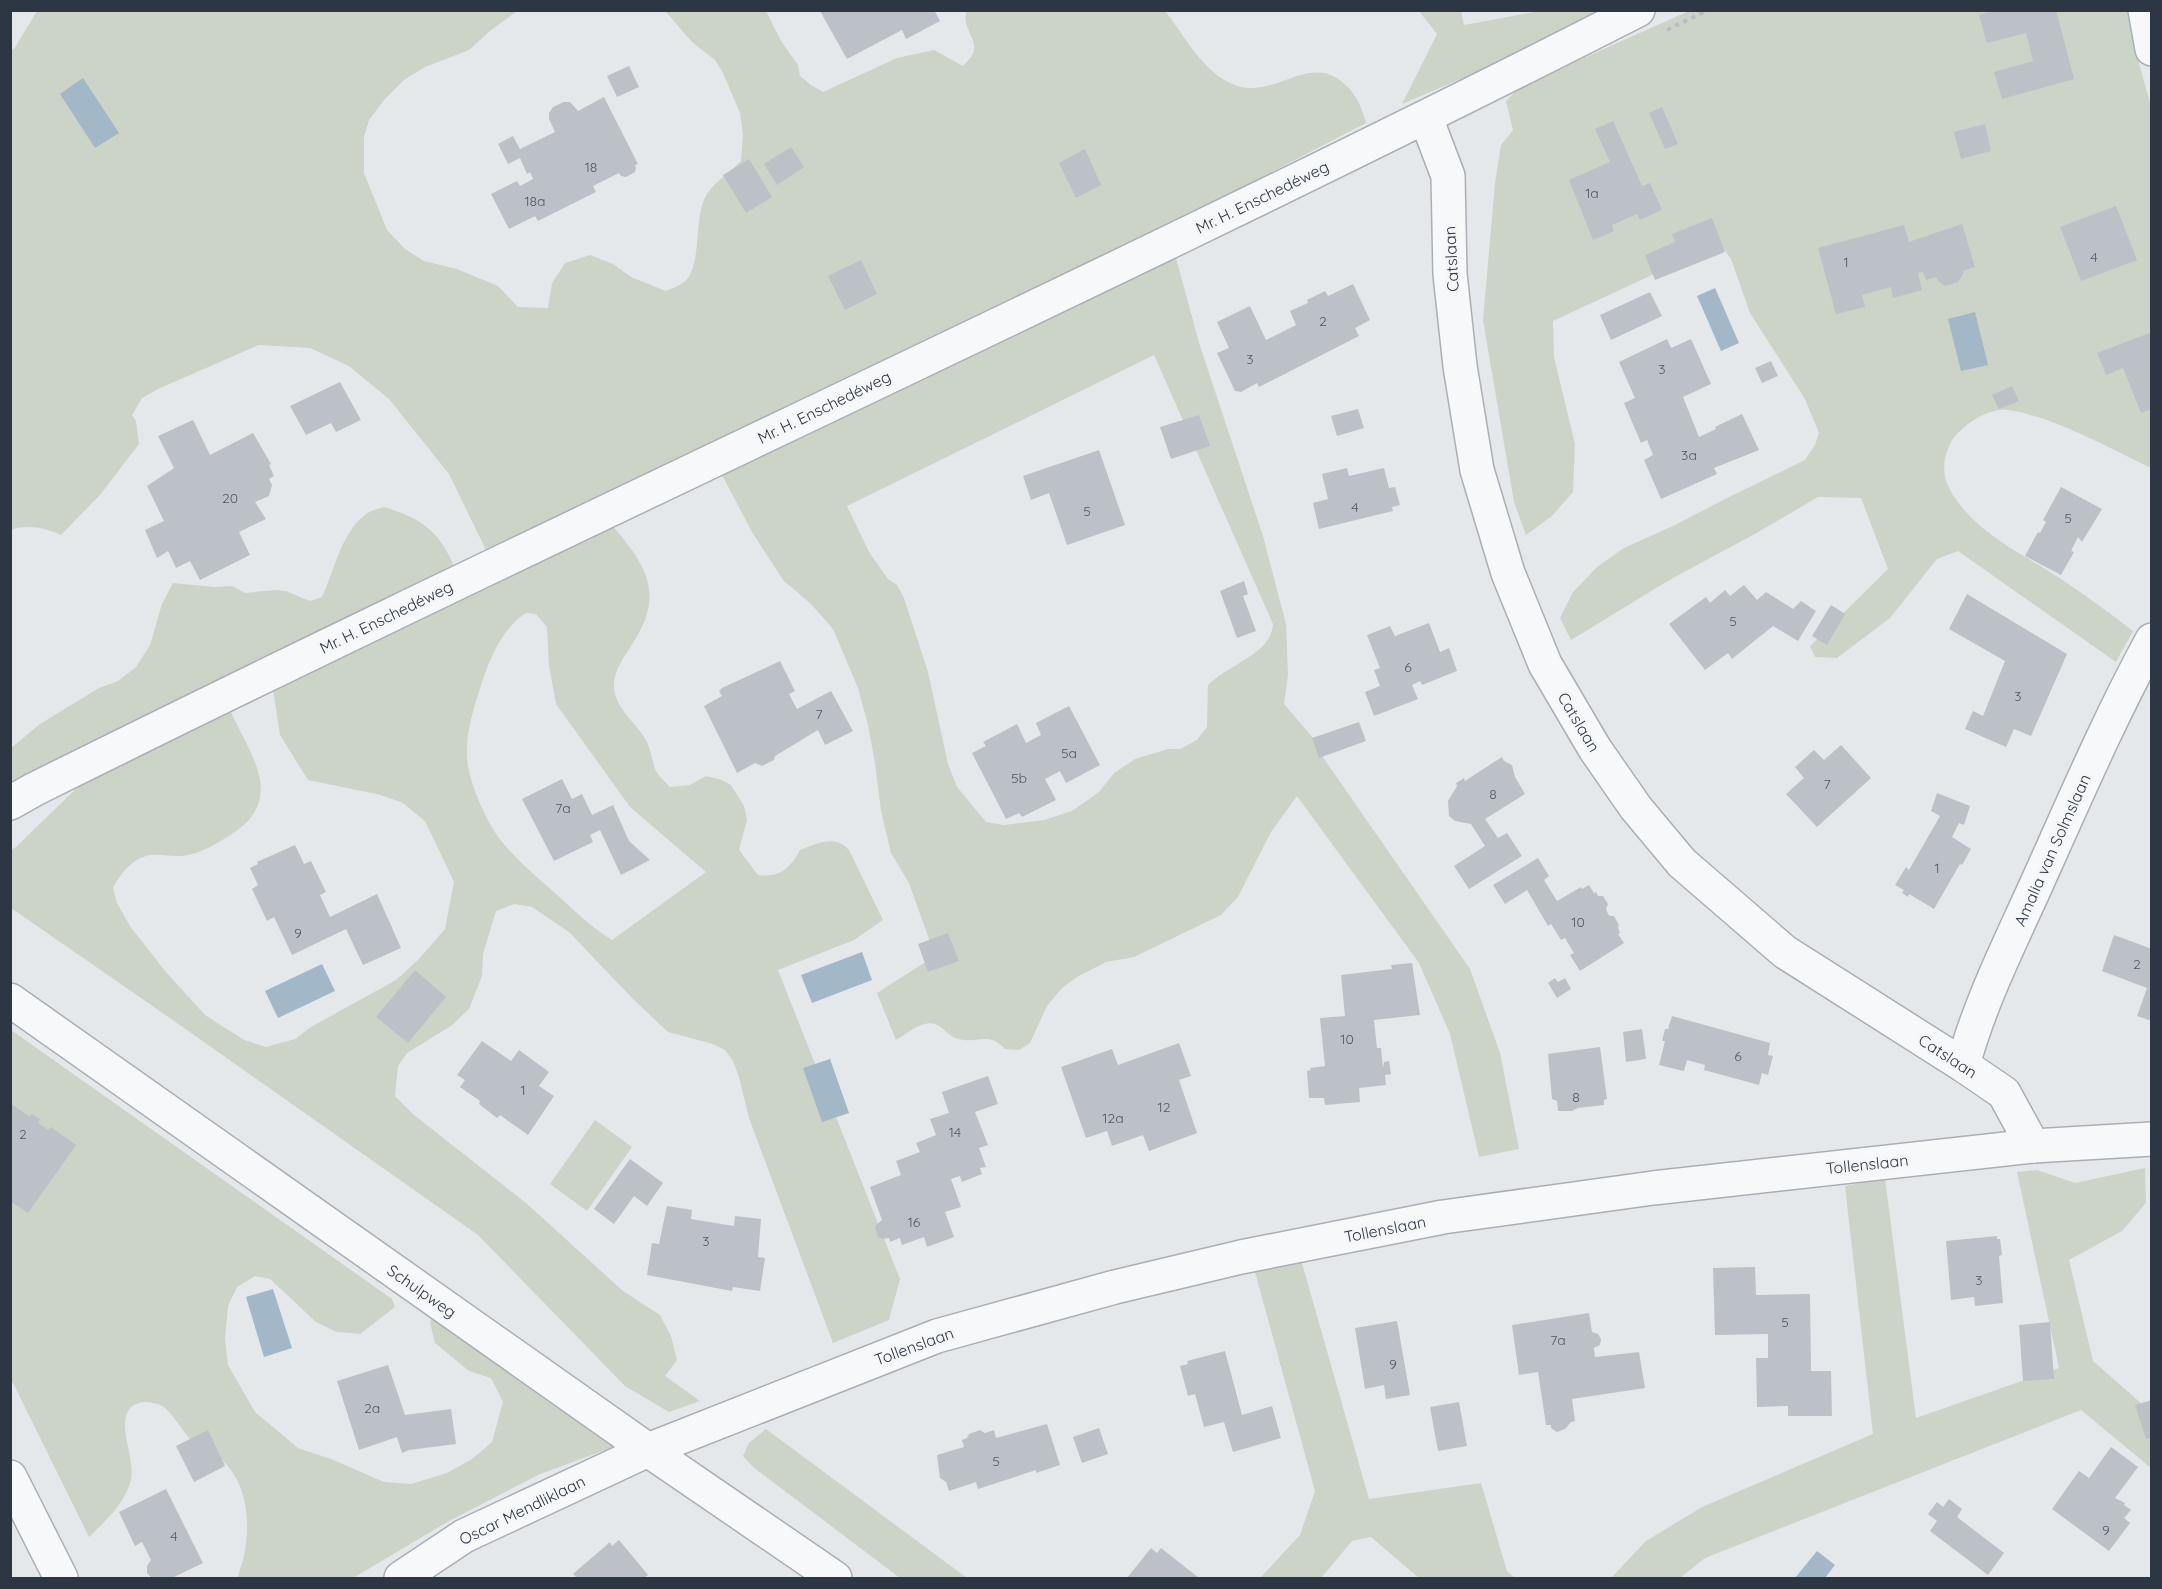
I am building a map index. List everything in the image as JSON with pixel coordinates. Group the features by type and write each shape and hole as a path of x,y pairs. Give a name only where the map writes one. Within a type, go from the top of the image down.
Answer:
{"street":[{"name":"Mr. H. Enschedéweg","path":"10,803 45,783 236,689 1426,118 1638,10"},
{"path":"2145,10 2151,49"},
{"name":"Catslaan","path":"1426,118 1448,176 1450,274 1460,366 1477,470 1508,573 1545,664 1595,749 1636,808 1682,862 1785,952 2004,1093 2033,1146"},
{"name":"Amalia van Solmslaan","path":"1963,1065 1971,1033 1994,978 2118,703 2151,640"},
{"name":"Schulpweg","path":"10,1000 648,1450 835,1578"},
{"name":"Tollenslaan","path":"648,1450 937,1336 1114,1287 1241,1257 1443,1217 1653,1188 2033,1146 2151,1139"},
{"name":"Oscar Mendliklaan","path":"401,1578 464,1536 648,1450"},
{"path":"10,1477 61,1578"}],"green space":[{"path":"37,11 517,11 469,50 425,67 404,80 384,100 369,120 364,137 364,173 387,230 405,249 424,261 457,269 498,286 518,307 548,308 552,283 565,263 590,255 613,264 631,277 666,291 683,283 694,266 703,204 710,190 741,161 743,135 740,113 715,60 692,42 665,11 766,11 781,41 798,65 800,76 823,92 897,58 934,50 963,66 972,56 974,48 965,17 967,11 1165,11 1193,50 1209,68 1228,82 1243,87 1258,88 1300,75 1328,74 1351,90 1360,105 1366,123 1098,262 487,552 449,474 389,399 349,366 310,348 259,345 142,398 132,415 136,421 139,444 100,495 61,535 36,528 23,527 11,530 10,50 14,49"},
{"path":"1419,11 1461,11 1464,25 1539,11 1604,11 1489,67 1402,104 1437,34"},
{"path":"1689,11 2129,11 2140,67 2151,106 2151,468 2062,426 2025,413 2008,410 1982,415 1966,426 1953,439 1944,463 1947,484 1955,498 1980,526 2004,544 2055,575 2133,631 2116,662 1958,551 1937,559 1890,618 1837,658 1815,657 1810,646 1888,569 1861,498 1818,497 1671,579 1571,640 1560,618 1573,592 1597,567 1624,548 1805,460 1815,445 1819,433 1805,399 1750,313 1731,259 1721,245 1710,248 1553,321 1554,357 1575,444 1573,492 1552,516 1526,535 1514,502 1483,320 1495,183 1501,145 1513,130 1506,101 1516,91 1550,73"},
{"path":"1176,258 1200,346 1263,536 1286,624 1288,675 1284,704 1313,738 1320,753 1470,969 1500,1053 1519,1149 1479,1157 1450,1034 1419,963 1297,796 1271,832 1238,897 1221,915 1134,957 1106,962 1077,977 1062,988 1047,1006 1030,1043 1019,1050 1005,1049 989,1039 958,1039 939,1026 930,1023 896,1040 877,993 935,956 909,883 891,853 881,811 868,725 858,688 833,629 811,604 783,580 752,532 721,473","holes":["1154,355 1273,624 1265,644 1208,685 1207,727 1197,740 1180,749 1168,749 1135,759 1114,773 1099,792 1072,811 1044,820 1004,825 986,822 957,787 948,764 928,672 904,598 897,585 888,579 869,552 847,506"]},
{"path":"384,507 409,516 428,528 443,545 455,568 11,786 11,748 40,724 99,688 118,681 136,667 150,645 162,604 173,583 214,587 232,586 245,593 286,591 310,601 322,597 350,531 366,514"},
{"path":"611,524 642,567 648,581 650,596 642,628 619,666 614,688 623,710 647,742 658,774 670,787 690,785 706,776 731,785 744,806 747,820 739,850 758,875 772,875 784,870 800,850 813,845 831,841 843,845 849,850 883,920 854,940 778,970 900,1279 889,1320 833,1343 749,1118 733,1061 725,1050 713,1044 668,1032 569,932 532,907 514,904 496,911 483,954 482,976 469,1009 451,1026 407,1053 398,1066 395,1096 414,1115 526,1203 623,1291 660,1315 671,1336 677,1360 665,1376 700,1401 669,1412 625,1386 478,1235 11,908 11,850 83,782 230,710 259,775 261,791 258,806 249,820 209,848 183,856 146,856 131,864 113,887 117,903 130,926 165,971 205,1015 244,1040 266,1047 295,1039 311,1027 396,980 418,960 445,929 454,882 425,821 403,803 381,795 308,780 280,735 273,689","holes":["526,613 536,614 547,627 549,666 556,704 630,807 706,872 612,940 576,912 503,843 485,814 474,789 468,766 469,729 488,664 510,627"]},
{"path":"11,1030 392,1299 395,1307 360,1334 337,1332 316,1322 270,1279 255,1276 237,1287 228,1306 225,1339 228,1365 255,1412 298,1448 331,1459 384,1482 411,1484 447,1473 472,1459 492,1442 503,1402 491,1378 469,1371 435,1343 430,1323 442,1286 621,1444 538,1475 449,1521 353,1578 238,1578 244,1556 247,1525 246,1509 238,1481 219,1458 190,1439 164,1407 154,1403 140,1402 128,1412 125,1420 132,1473 127,1491 113,1513 89,1537 11,1379"},
{"path":"595,1120 632,1147 587,1211 550,1184"},
{"path":"2145,1168 2146,1203 2122,1231 2069,1260 2093,1361 2151,1412 2151,1468 2081,1410 1705,1558 1680,1578 1611,1578 1646,1541 1702,1507 1873,1434 1845,1186 1885,1179 1916,1418 2059,1368 2017,1172 2037,1170 2075,1183"},
{"path":"1298,1249 1369,1499 1481,1483 1507,1571 1515,1578 1419,1578 1371,1537 1352,1541 1321,1578 1260,1578 1300,1535 1315,1491 1252,1261"},
{"path":"766,1429 967,1578 900,1578 753,1467 743,1456 749,1443"}],"water":[{"path":"83,78 119,133 95,148 60,94"},
{"path":"1715,288 1739,343 1721,351 1697,296"},
{"path":"1975,312 1988,365 1961,371 1948,319"},
{"path":"862,952 872,980 812,1003 801,975"},
{"path":"322,964 335,991 278,1018 265,991"},
{"path":"830,1059 849,1113 822,1122 803,1068"},
{"path":"273,1289 292,1348 264,1357 246,1297"},
{"path":"1817,1551 1835,1565 1825,1578 1795,1578"}],"building":[{"path":"934,10 940,21 906,39 902,30 847,59 820,11"},
{"path":"1995,10 2056,10 2074,79 2002,99 1994,72 2033,61 2026,33 1987,43 1979,15"},
{"path":"629,66 639,87 617,97 607,76"},
{"path":"604,97 638,164 635,165 635,172 626,177 619,173 593,186 596,192 538,221 535,216 509,229 491,194 517,181 520,186 533,179 530,172 527,174 520,158 508,164 498,144 513,136 520,149 555,132 549,119 549,113 553,107 570,102 578,111"},
{"path":"1662,107 1678,144 1665,149 1649,113"},
{"path":"1613,121 1642,186 1650,183 1662,210 1640,220 1637,214 1612,225 1614,231 1593,240 1569,180 1610,162 1595,129"},
{"path":"1985,124 1991,151 1961,159 1954,132"},
{"path":"791,147 804,167 777,185 764,164"},
{"path":"1085,149 1101,185 1076,198 1059,163"},
{"path":"749,159 772,197 746,213 723,175"},
{"path":"2116,206 2137,260 2081,281 2060,227"},
{"path":"1712,218 1725,252 1655,280 1645,255 1675,242 1672,234"},
{"path":"1962,224 1975,267 1963,271 1958,282 1945,286 1936,277 1926,280 1923,272 1918,273 1922,290 1893,298 1891,287 1862,295 1865,307 1836,314 1818,248 1904,225 1909,242"},
{"path":"861,260 877,294 845,310 828,276"},
{"path":"1353,284 1370,320 1355,328 1359,336 1259,387 1257,383 1241,392 1235,391 1217,353 1229,348 1217,322 1250,306 1266,340 1296,325 1290,311 1308,303 1307,300 1325,291 1328,296"},
{"path":"1650,292 1662,316 1611,340 1600,315"},
{"path":"2152,332 2152,409 2141,413 2123,368 2106,375 2097,353"},
{"path":"1667,339 1671,348 1691,339 1711,384 1683,397 1699,437 1742,414 1759,450 1714,468 1717,474 1661,499 1644,460 1653,455 1647,440 1641,443 1624,403 1635,398 1619,362"},
{"path":"1771,361 1778,376 1762,383 1755,368"},
{"path":"340,382 361,420 336,432 331,423 306,435 290,406"},
{"path":"2012,386 2019,401 1999,409 1992,395"},
{"path":"1358,409 1364,428 1337,436 1331,416"},
{"path":"1199,415 1210,446 1171,459 1160,427"},
{"path":"193,420 210,455 253,433 271,464 269,465 274,476 269,479 272,485 269,496 255,502 266,519 239,532 250,555 200,580 190,561 176,568 168,551 157,558 145,530 164,521 147,486 174,468 158,436"},
{"path":"1099,450 1125,525 1067,545 1049,493 1031,500 1023,476"},
{"path":"1347,468 1349,476 1384,468 1389,488 1395,487 1400,505 1392,507 1393,511 1319,529 1313,503 1328,499 1322,474"},
{"path":"2061,487 2102,509 2082,542 2078,537 2071,551 2074,552 2061,575 2025,556 2046,522 2043,520"},
{"path":"1244,581 1248,594 1243,596 1256,631 1237,638 1220,591"},
{"path":"1744,585 1757,600 1766,592 1793,609 1801,601 1816,611 1798,641 1773,626 1732,659 1728,653 1705,670 1669,624 1706,597 1710,603 1725,590 1730,596"},
{"path":"1967,594 2067,654 2031,736 2014,729 2006,747 1965,729 1973,711 1983,716 2005,661 1949,629"},
{"path":"1831,605 1845,614 1827,645 1812,636"},
{"path":"1429,623 1440,652 1449,648 1457,671 1422,685 1420,681 1412,685 1418,699 1374,716 1365,692 1380,686 1374,670 1380,668 1367,635 1390,626 1395,636"},
{"path":"780,661 795,691 789,694 797,709 831,691 853,731 825,745 818,730 775,756 774,760 762,766 755,763 737,773 704,706 722,696 719,691 722,688"},
{"path":"1069,706 1100,765 1066,783 1060,771 1045,779 1056,800 1022,817 1019,813 1006,819 972,753 986,746 983,742 1017,724 1026,743 1041,735 1036,723"},
{"path":"1359,722 1366,741 1319,758 1312,738"},
{"path":"1841,745 1871,778 1817,827 1786,794 1804,778 1795,767 1814,750 1824,760"},
{"path":"1502,757 1504,761 1512,765 1515,777 1525,794 1485,819 1498,838 1507,833 1522,856 1469,889 1454,866 1485,846 1471,824 1455,821 1449,816 1448,801 1457,786 1456,783 1464,778 1465,781"},
{"path":"562,779 572,799 582,794 592,815 613,805 629,841 650,860 621,875 600,830 590,835 593,842 554,861 522,799"},
{"path":"1937,793 1970,806 1964,825 1959,823 1952,837 1971,849 1934,909 1909,894 1908,897 1902,893 1904,890 1895,885 1906,867 1909,870 1940,816 1931,811"},
{"path":"295,845 304,864 311,861 326,892 320,895 330,917 377,894 401,948 363,965 346,929 292,955 274,917 267,921 252,889 258,885 250,868 258,864 257,862"},
{"path":"1538,858 1549,876 1544,880 1557,901 1589,885 1594,893 1603,896 1608,904 1606,909 1608,914 1614,916 1619,925 1620,933 1618,934 1624,943 1580,971 1570,955 1574,953 1565,938 1561,940 1551,924 1548,926 1527,890 1505,904 1493,885"},
{"path":"948,933 959,961 928,972 918,944"},
{"path":"2114,935 2152,949 2152,1021 2137,1016 2147,988 2102,971"},
{"path":"1412,963 1420,1015 1374,1020 1377,1048 1381,1048 1383,1068 1384,1062 1389,1061 1391,1074 1385,1075 1386,1085 1359,1088 1360,1102 1325,1105 1324,1098 1309,1098 1307,1071 1311,1070 1310,1068 1325,1066 1320,1018 1345,1016 1341,975 1392,969 1391,965"},
{"path":"415,970 446,997 408,1043 376,1017"},
{"path":"1555,978 1558,982 1565,978 1571,989 1557,998 1548,983"},
{"path":"1672,1016 1770,1043 1768,1055 1773,1056 1768,1075 1762,1073 1759,1085 1704,1070 1705,1065 1687,1060 1684,1071 1659,1065 1665,1041 1662,1041 1665,1029 1668,1029"},
{"path":"1642,1029 1646,1059 1626,1062 1623,1032"},
{"path":"482,1041 511,1061 519,1050 549,1072 539,1086 554,1096 528,1135 500,1115 497,1118 479,1104 480,1101 460,1087 465,1080 457,1075"},
{"path":"1179,1043 1191,1076 1179,1080 1197,1133 1149,1151 1143,1135 1112,1146 1107,1131 1086,1138 1061,1067 1112,1049 1118,1065"},
{"path":"1600,1047 1607,1099 1604,1100 1604,1105 1578,1108 1572,1111 1558,1111 1557,1101 1552,1099 1548,1054"},
{"path":"988,1076 998,1104 975,1112 988,1145 979,1148 986,1167 980,1168 982,1174 962,1182 960,1176 951,1179 961,1207 945,1212 954,1237 927,1247 924,1237 902,1245 900,1238 890,1242 889,1238 878,1237 875,1226 882,1220 870,1187 901,1175 896,1161 920,1152 916,1143 936,1135 930,1119 949,1113 942,1092"},
{"path":"10,1103 30,1117 32,1114 40,1119 38,1123 48,1130 51,1127 76,1145 28,1213 10,1201"},
{"path":"630,1159 663,1183 647,1206 634,1196 614,1224 594,1209"},
{"path":"667,1206 692,1210 691,1219 734,1226 735,1216 761,1219 758,1257 765,1258 760,1291 733,1287 732,1291 647,1275 652,1243 659,1244"},
{"path":"1997,1236 1997,1239 2000,1239 2002,1255 1999,1256 2003,1303 1975,1306 1974,1297 1951,1300 1946,1241"},
{"path":"1755,1267 1756,1295 1810,1294 1811,1371 1831,1371 1832,1416 1788,1416 1788,1406 1757,1407 1756,1358 1768,1358 1768,1334 1715,1335 1713,1268"},
{"path":"1589,1313 1592,1332 1598,1334 1601,1339 1600,1345 1594,1348 1595,1357 1639,1352 1645,1388 1572,1399 1575,1421 1557,1432 1551,1428 1551,1425 1546,1425 1538,1372 1519,1375 1512,1325"},
{"path":"1397,1321 1410,1395 1386,1399 1384,1385 1365,1389 1355,1328"},
{"path":"2050,1322 2054,1379 2023,1381 2019,1325"},
{"path":"1225,1351 1242,1415 1272,1406 1281,1438 1233,1452 1224,1422 1204,1427 1195,1394 1188,1396 1180,1366 1188,1364 1187,1361"},
{"path":"388,1365 405,1415 451,1409 456,1444 409,1450 402,1453 397,1437 359,1450 337,1381"},
{"path":"2152,1400 2152,1438 2146,1439 2135,1405"},
{"path":"1459,1402 1467,1446 1438,1451 1430,1407"},
{"path":"1047,1424 1060,1465 1036,1473 1036,1470 978,1489 976,1482 949,1491 946,1482 940,1478 937,1455 964,1447 962,1440 969,1434 980,1430 985,1433 994,1430 996,1438"},
{"path":"1099,1428 1108,1454 1082,1463 1073,1437"},
{"path":"208,1430 225,1466 194,1482 176,1446"},
{"path":"2111,1447 2138,1467 2115,1498 2125,1503 2124,1505 2131,1510 2124,1518 2130,1523 2109,1551 2052,1509 2079,1471 2089,1478"},
{"path":"166,1489 203,1563 172,1578 152,1578 147,1573 147,1566 151,1560 142,1542 135,1546 119,1512"},
{"path":"1949,1499 1962,1509 1957,1517 2004,1553 1988,1575 1930,1531 1937,1521 1928,1514 1937,1502 1943,1507"},
{"path":"619,1540 648,1575 644,1578 577,1578 573,1574 610,1542 612,1546"},
{"path":"1151,1548 1157,1553 1161,1548 1199,1578 1127,1578"}]}
